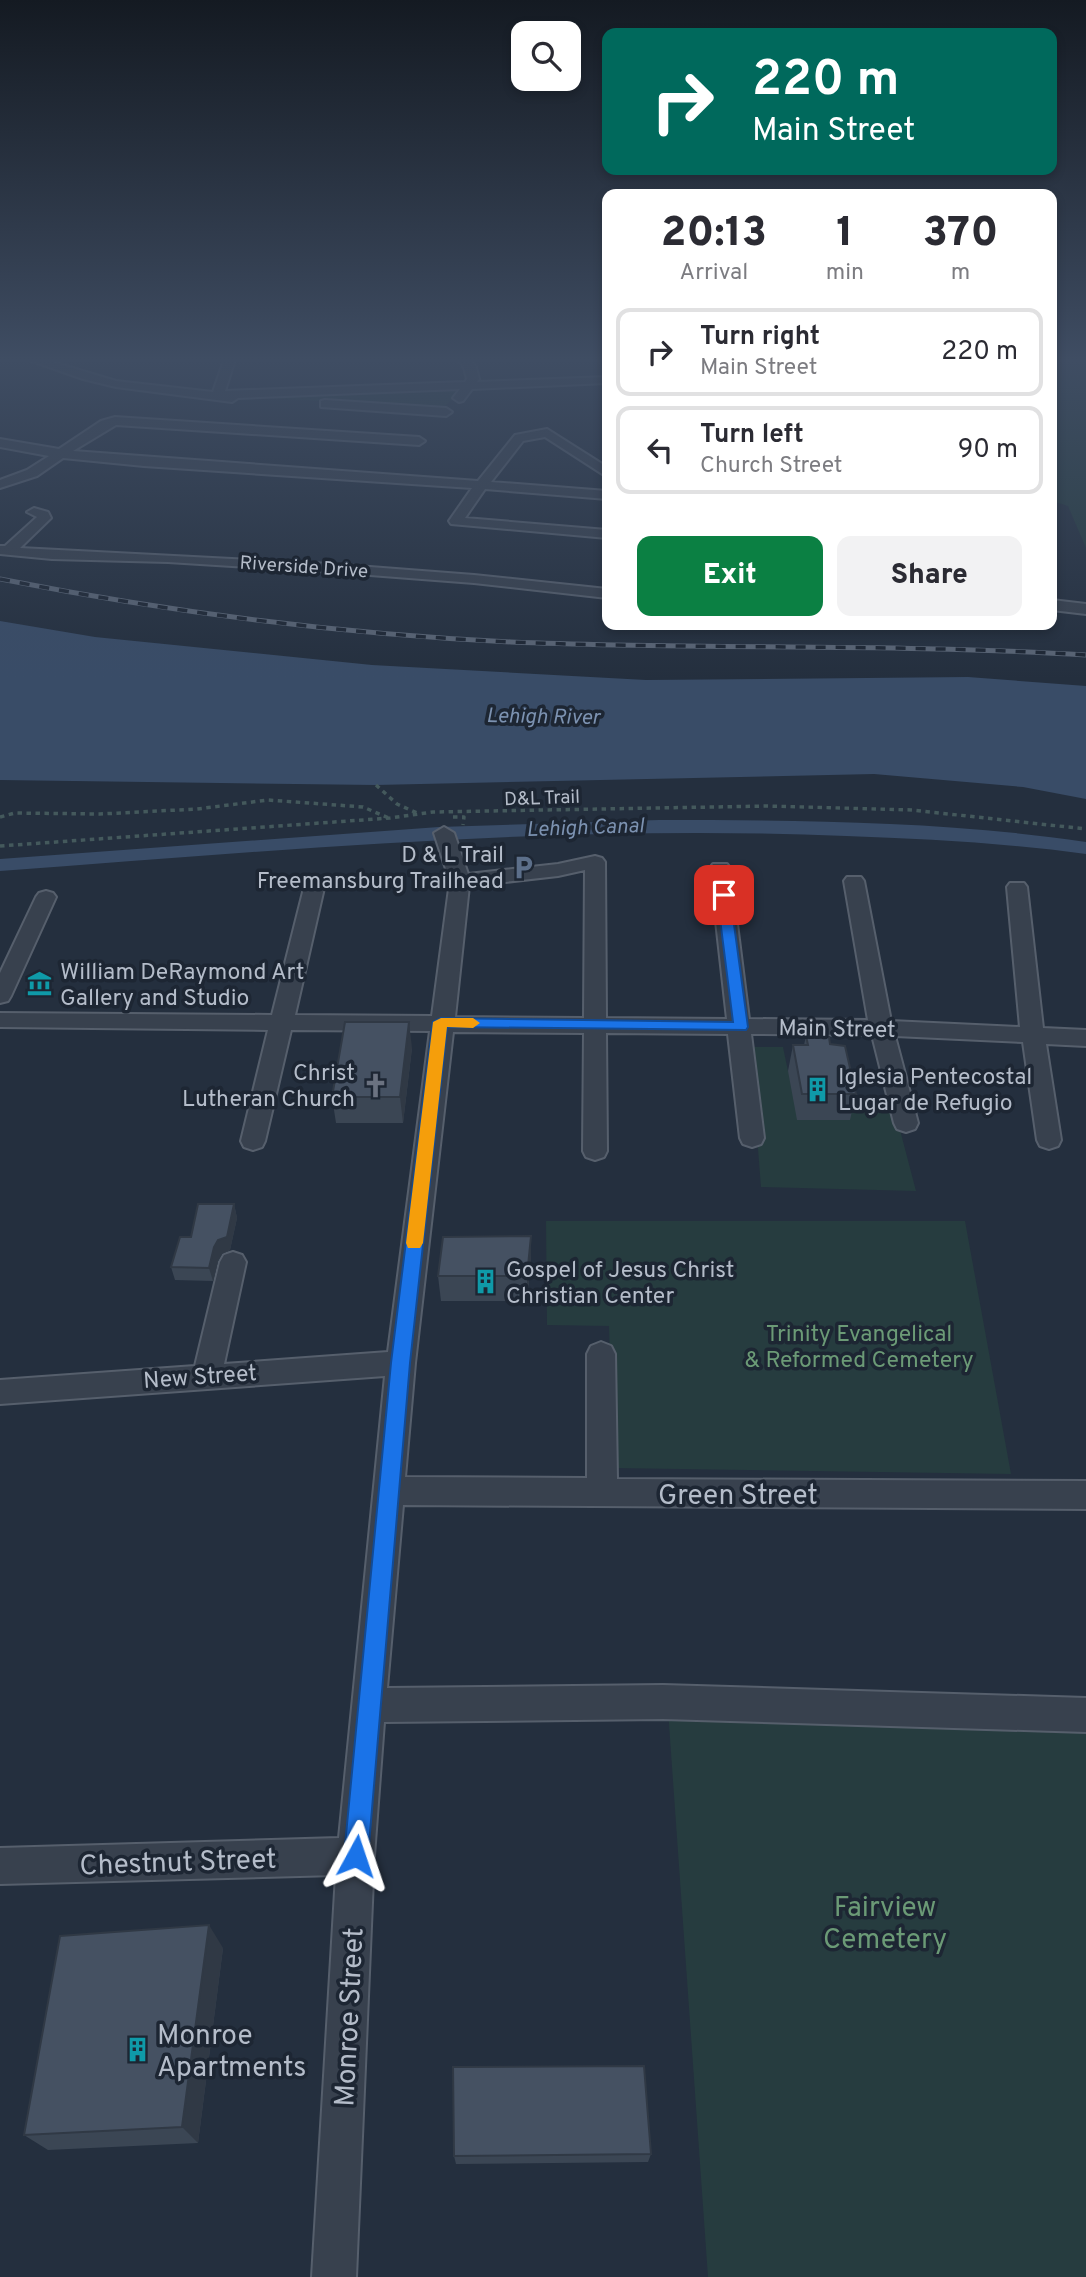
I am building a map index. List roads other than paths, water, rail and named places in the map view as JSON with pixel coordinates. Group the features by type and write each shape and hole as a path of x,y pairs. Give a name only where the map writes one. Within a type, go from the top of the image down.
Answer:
{"street":[{"path":"0,484 14,482 42,466"},
{"path":"287,466 393,472 482,485 602,495"},
{"path":"497,466 456,521 602,534"},
{"path":"4,551 44,518 34,512"},
{"name":"Riverside Drive","path":"4,551 331,568 602,593"},
{"path":"1057,606 1086,609"},
{"path":"444,833 460,881 558,870 594,862 595,1151"},
{"path":"720,868 741,1027 752,1138"},
{"name":"Monroe Street","path":"334,2277 356,1856 368,1705 401,1363 460,881"},
{"path":"854,881 881,1028 906,1123"},
{"path":"1017,887 1033,1034 1049,1140"},
{"path":"253,1141 314,888"},
{"path":"0,996 46,897"},
{"name":"Main Street","path":"0,1020 881,1028 1086,1038"},
{"path":"207,1375 233,1262"},
{"path":"601,1354 602,1493"},
{"name":"New Street","path":"0,1392 401,1363"},
{"name":"Green Street","path":"390,1491 1086,1495"},
{"path":"368,1705 663,1702 1086,1715"},
{"name":"Chestnut Street","path":"0,1866 356,1856"}],"water":[{"name":"Lehigh River","path":"0,621 95,637 372,665 646,680 968,677 1086,686 1086,799 1023,787 874,774 376,785 0,780"}],"waterway":[{"name":"Lehigh Canal","path":"0,865 439,833 659,826 769,826 879,831 1009,839 1086,848"}],"railway":[{"path":"0,579 127,602 254,620 447,638 583,644 942,649 1086,655"}],"place":[{"name":"D & L Trail Freemansburg Trailhead","path":"524,867"},
{"name":"William DeRaymond Art Gallery and Studio","path":"40,984"},
{"name":"Christ Lutheran Church","path":"375,1085"},
{"name":"Iglesia Pentecostal Lugar de Refugio","path":"818,1089"},
{"name":"Gospel of Jesus Christ Christian Center","path":"486,1282"},
{"name":"Monroe Apartments","path":"137,2050"}],"park label":[{"name":"Trinity Evangelical & Reformed Cemetery","path":"859,1346"},
{"name":"Fairview Cemetery","path":"885,1922"}]}
